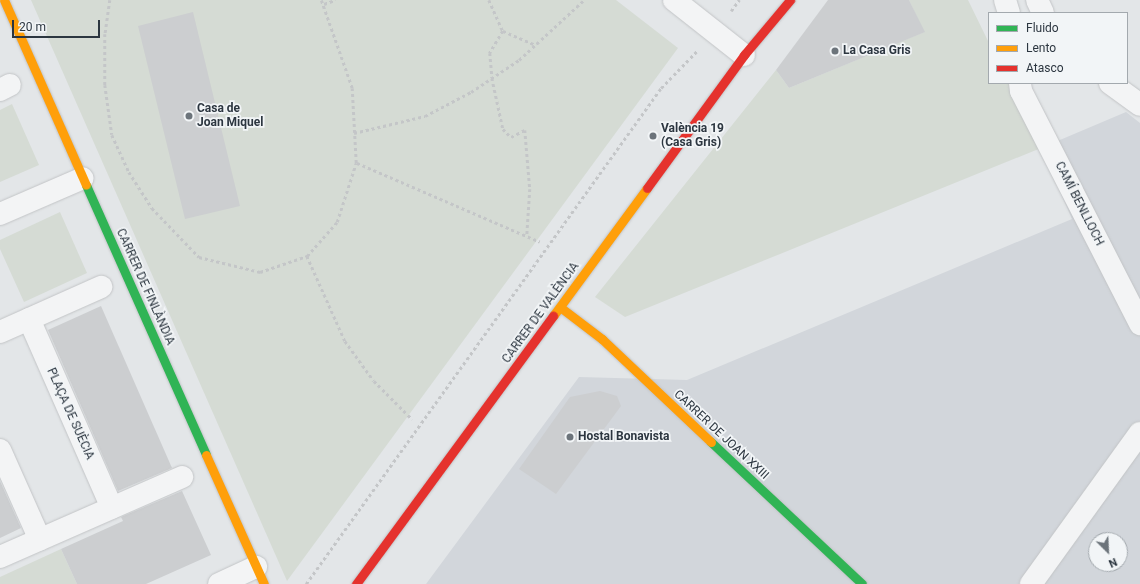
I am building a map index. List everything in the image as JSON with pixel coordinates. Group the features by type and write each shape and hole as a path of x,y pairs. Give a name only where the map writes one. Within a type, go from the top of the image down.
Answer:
{"street":[{"name":"CARRER DE FINLÀNDIA","path":"4,0 260,576"},
{"path":"674,0 744,55"},
{"name":"CARRER DE VALÈNCIA","path":"744,55 778,0"},
{"name":"CARRER DE VALÈNCIA","path":"356,584 744,55 790,0"},
{"path":"1005,0 1009,12"},
{"path":"1037,0 1043,12"},
{"name":"CAMÍ BENLLOCH","path":"1020,84 1021,91 1140,324"},
{"path":"1111,84 1140,104"},
{"path":"0,214 83,178"},
{"path":"0,332 101,287"},
{"name":"CARRER DE JOAN XXIII","path":"560,307 602,339 862,584"},
{"name":"PLAÇA DE SUÈCIA","path":"29,319 112,508"},
{"path":"1031,584 1140,433"},
{"path":"0,450 40,540"},
{"path":"0,557 182,477"},
{"path":"219,584 260,576"}],"path":[{"path":"110,0 105,34 105,85 112,135 129,172 152,208 199,257 223,266 260,272 307,256 337,222 356,163 352,88 324,4 321,0"},
{"path":"324,4 335,0"},
{"path":"489,0 502,31 536,45"},
{"path":"354,133 425,116 492,78 536,45 584,0"},
{"path":"306,584 661,88 715,32 740,0"},
{"path":"502,31 490,53 492,78 503,129 511,137 525,130 530,189 528,235"},
{"path":"356,163 528,235 540,242"},
{"path":"307,256 345,342 374,381 412,419"}],"shaded area":[{"path":"31,0 616,0 678,48 287,581"},
{"path":"909,0 968,0 988,41 988,84 1009,84 1041,148 625,317 595,297 776,70 789,88 924,32"},
{"path":"12,104 39,165 0,182 0,110"},
{"path":"1126,112 1140,123 1140,584 426,584 579,377 687,380 1072,219 1041,148"},
{"path":"60,212 87,273 24,302 0,249 0,240"},
{"path":"61,549 77,584 0,584 0,577"}],"building":[{"name":"La Casa Gris","path":"828,0 909,0 925,32 789,88 776,70"},
{"name":"Casa de Joan Miquel","path":"193,12 240,206 185,219 138,26"},
{"path":"101,306 172,468 118,491 48,330"},
{"name":"Hostal Bonavista","path":"600,391 617,396 621,406 556,494 519,469 570,397"},
{"path":"0,481 21,528 0,538"},
{"path":"182,491 211,555 146,584 77,584 61,549 123,521 121,517"}],"traffic: fast":[{"path":"86,185 206,455"},
{"path":"711,442 862,584"}],"traffic: slow":[{"path":"4,0 86,185"},
{"path":"553,316 647,188"},
{"path":"560,307 602,339 711,442"},
{"path":"206,455 264,584"}],"traffic: jam":[{"path":"647,188 744,55 790,0"},
{"path":"356,584 553,316"}],"place":[{"name":"La Casa Gris","path":"835,51"},
{"name":"Casa de Joan Miquel","path":"189,116"},
{"name":"València 19 (Casa Gris)","path":"653,136"},
{"name":"Hostal Bonavista","path":"570,437"}]}
